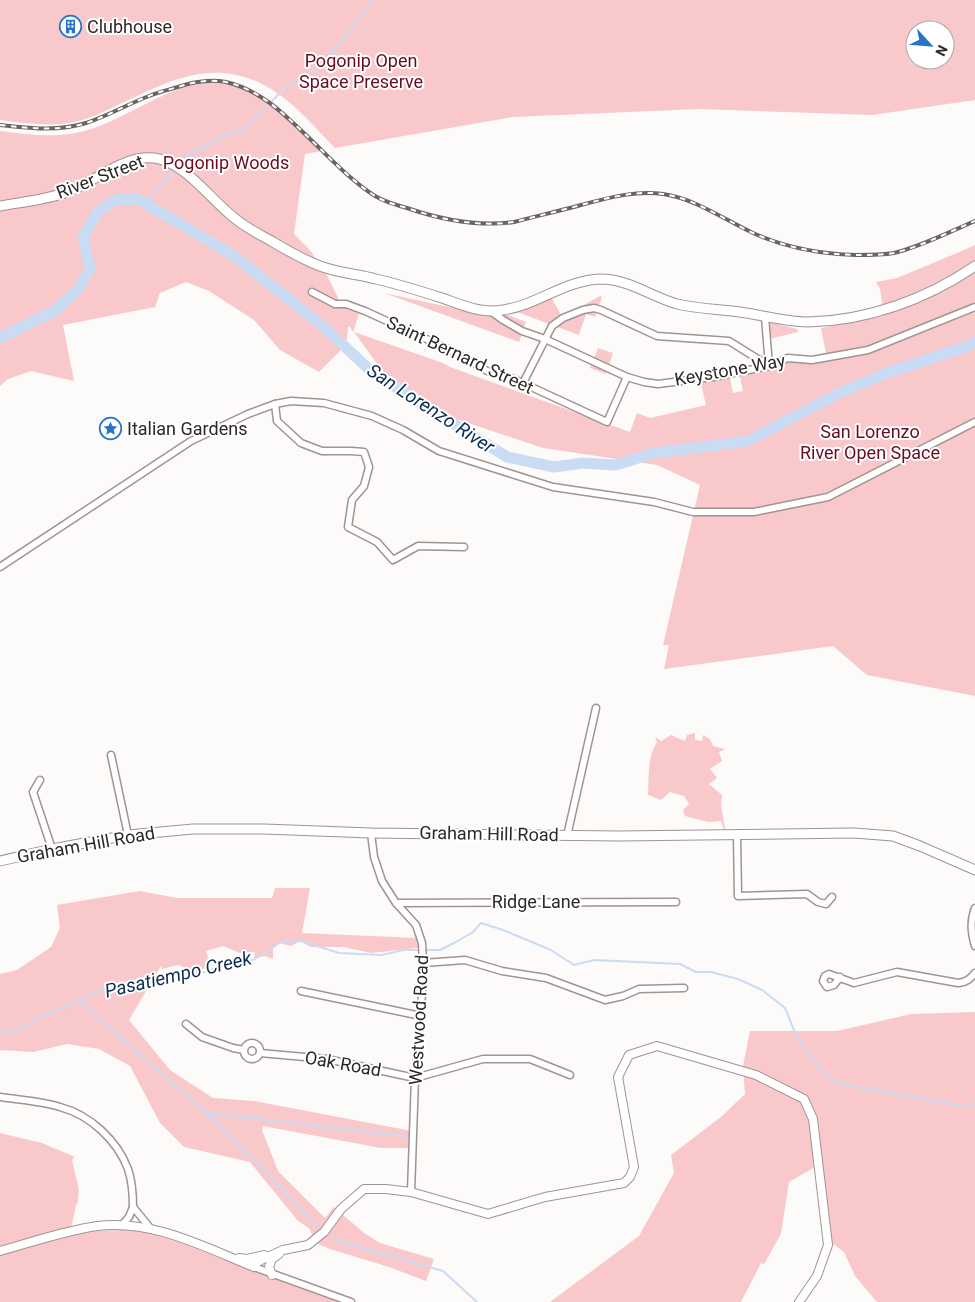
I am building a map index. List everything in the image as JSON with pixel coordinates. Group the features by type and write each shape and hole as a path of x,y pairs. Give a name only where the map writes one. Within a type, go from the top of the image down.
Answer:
{"main road":[{"name":"River Street","path":"0,206 68,192 133,160 158,158 183,171 230,215 251,229 290,251 328,269 377,279 465,306 492,312"},
{"path":"492,312 521,306 576,283 600,279 623,282 678,304 807,322 848,318 892,307 932,291 975,266"},
{"name":"Graham Hill Road","path":"0,861 128,835 193,830 264,829 567,836 737,836 854,833 892,836 975,870"}],"street":[{"name":"Saint Bernard Street","path":"312,292 335,304 346,304 365,311 457,353 487,371 504,375 523,383 607,422 627,377"},
{"name":"Keystone Way","path":"492,312 522,331 545,339 627,377 658,384 769,366 788,358 812,360 868,350 975,307"},
{"path":"523,383 552,326 563,318 594,308 657,336 729,341 769,366"},
{"path":"765,316 769,366"},
{"path":"0,567 191,441 248,414 275,404 291,401 324,403 372,416 403,430 439,451 553,487 654,502 692,512 754,512 828,497 975,422"},
{"path":"275,404 277,421 301,443 322,451 364,452 369,467 364,486 352,500 348,527 377,542 393,560 418,546 464,547"},
{"path":"567,836 596,708"},
{"path":"111,755 128,835"},
{"path":"40,780 33,792 52,849"},
{"name":"Westwood Road","path":"371,832 374,857 382,881 396,903 416,925 422,942 421,1016 415,1078 411,1192"},
{"path":"737,836 738,896 806,894 818,902 826,904 832,897"},
{"name":"Ridge Lane","path":"396,903 676,902"},
{"path":"975,908 971,922 975,946"},
{"path":"423,959 465,960 502,971 546,978 605,1000 623,996 638,989 684,988"},
{"path":"840,977 854,983 897,972 958,983 971,979 975,972"},
{"path":"301,991 421,1016"},
{"name":"Oak Road","path":"186,1024 202,1036 233,1048 244,1050"},
{"name":"Oak Road","path":"253,1043 259,1048 260,1053 257,1057 249,1059 245,1055 244,1050 246,1045 253,1043"},
{"path":"228,1257 247,1259 308,1246 324,1232 341,1209 364,1189 411,1192 488,1214 545,1197 624,1183 630,1177 634,1167 618,1077 629,1055 657,1046 756,1075 804,1100 813,1120 828,1244 817,1276 800,1302"},
{"name":"Oak Road","path":"260,1053 326,1059 415,1078 483,1059 530,1059 570,1075"},
{"path":"0,1097 60,1106 78,1113 97,1126 111,1140 122,1155 129,1171 132,1191 133,1207 129,1217 121,1226"},
{"path":"133,1207 151,1229"},
{"path":"0,1250 98,1226 151,1229 176,1235 272,1275 351,1302"},
{"path":"254,1267 256,1263 283,1250"},
{"path":"272,1275 269,1267 272,1259 283,1250"}],"green space":[{"name":"Pogonip Woods","path":"0,0 975,0 975,100 872,115 699,109 513,117 335,148 297,109 271,89 253,80 219,73 186,77 169,82 99,114 75,122 65,124 22,123 0,120"},
{"name":"Pogonip Woods","path":"216,82 234,84 249,89 276,104 322,151 305,154 294,234 309,249 325,271 343,308 359,314 353,332 348,327 347,339 340,351 319,372 280,350 254,320 209,291 186,282 160,293 155,307 63,325 74,381 31,371 8,379 0,386 0,131 46,135 80,132 107,123 183,88"},
{"name":"San Lorenzo River Open Space","path":"975,245 975,696 867,675 833,646 664,669 669,645 663,645 700,485 657,465 543,448 405,402 354,332 630,432 637,413 650,418 706,405 700,380 729,374 733,393 743,391 740,372 826,353 822,328 884,316 880,289 876,282 897,278"},
{"path":"384,293 472,312 503,313 526,322 519,342"},
{"path":"600,296 602,297 595,317 586,314 579,335 517,312 551,297 562,317"},
{"path":"769,322 797,329 798,332 769,339"},
{"path":"598,348 613,353 606,374 590,368"},
{"path":"695,733 695,740 702,741 703,735 710,739 713,746 725,749 719,752 722,761 710,769 717,778 709,784 722,795 721,805 726,835 721,821 708,822 685,816 683,810 689,804 684,796 670,792 661,800 648,795 650,761 657,742 655,737 661,741 671,735 685,741 687,735"},
{"path":"275,888 310,888 302,933 417,938 422,943 418,948 371,953 344,947 311,947 300,941 291,946 279,943 273,947 273,959 264,956 254,959 255,952 240,953 223,946 206,951 211,966 196,972 178,965 162,969 161,966 129,1020 170,1070 213,1098 254,1101 412,1131 412,1148 381,1148 263,1126 262,1130 278,1171 325,1218 334,1207 364,1233 380,1243 434,1259 426,1281 316,1243 309,1228 298,1221 250,1162 184,1147 160,1123 130,1066 99,1049 67,1044 33,1052 0,1050 0,974 17,970 51,947 60,928 57,905 140,891 177,898 272,898"},
{"path":"975,1012 975,1302 877,1302 855,1276 844,1252 825,1238 817,1166 789,1182 781,1234 764,1264 761,1263 741,1302 550,1302 639,1236 674,1173 671,1155 721,1117 745,1094 743,1066 750,1031 837,1031 911,1014"},
{"path":"0,1133 42,1143 75,1157 72,1160 79,1190 70,1233 115,1230 160,1232 349,1302 0,1302"}],"waterway":[{"path":"179,166 190,154 234,131 241,132 285,88 319,67 346,36 372,0"},
{"path":"145,203 176,169"},
{"name":"San Lorenzo River","path":"0,338 56,310 78,289 90,269 83,237 98,212 115,200 138,199 234,256 324,327 373,373 507,457 554,467 583,463 616,465 654,453 748,441 839,393 887,373 975,342"},
{"name":"Pasatiempo Creek","path":"0,1033 17,1031 35,1020 100,991 149,977 205,972 233,962 253,960 281,942 301,941 339,953 381,955 404,950 440,950 473,932 481,923 551,950 574,965 594,960 680,964 696,972 711,972 738,979 762,990 785,1008 796,1035 807,1052 828,1077 841,1084 962,1106 975,1103"},
{"path":"79,1001 206,1113 270,1176 316,1226"},
{"path":"207,1113 405,1136"},
{"path":"334,1240 443,1271 477,1302"}],"railway":[{"path":"0,125 43,128 75,126 94,120 159,92 196,82 220,81 250,91 270,103 348,175 375,196 446,219 487,224 514,222 611,197 653,193 687,200 753,233 778,243 817,252 856,255 894,253 925,243 975,221"}],"place":[{"name":"Clubhouse","path":"71,27"},
{"name":"Italian Gardens","path":"111,429"}],"park label":[{"name":"Pogonip Open Space Preserve","path":"361,71"}]}
